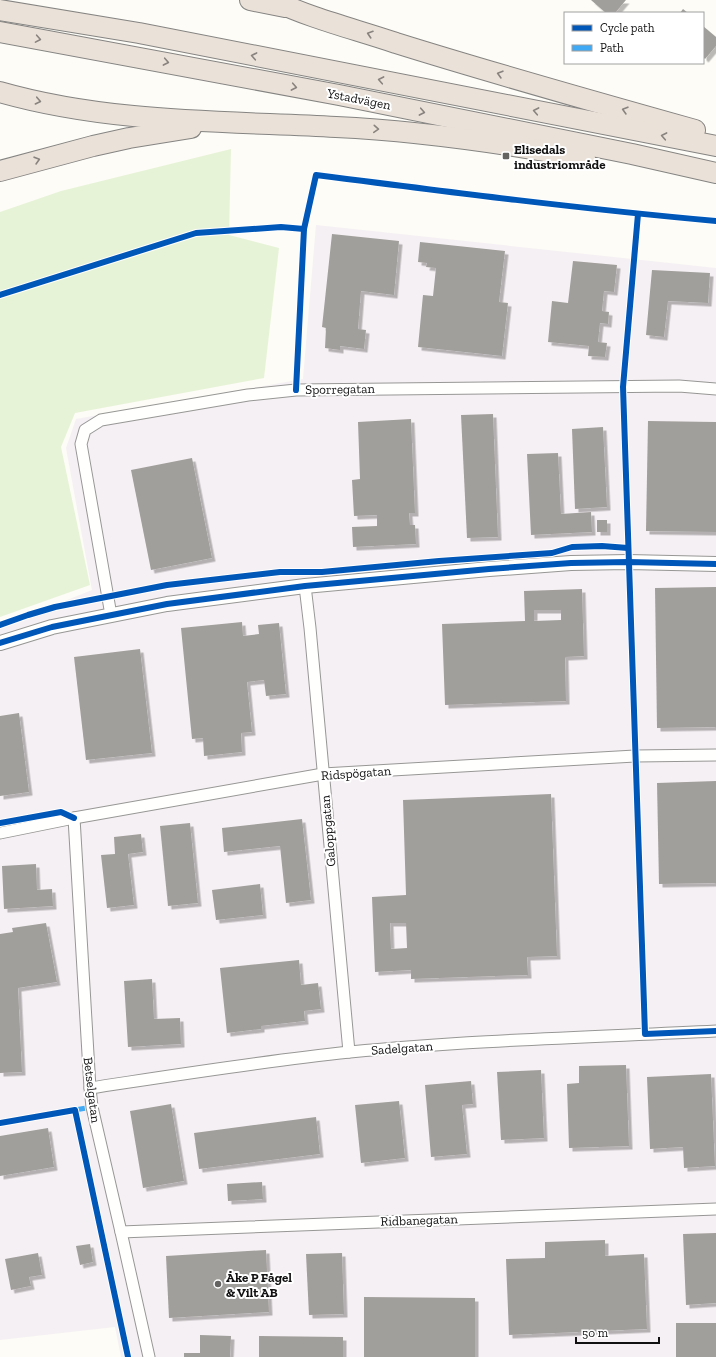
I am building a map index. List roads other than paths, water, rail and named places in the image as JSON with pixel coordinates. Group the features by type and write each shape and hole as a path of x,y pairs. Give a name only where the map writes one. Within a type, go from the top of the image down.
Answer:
{"highway":[{"path":"250,0 281,4 433,55 716,137"},
{"name":"Ystadvägen","path":"0,10 139,33 716,146"},
{"name":"Ystadvägen","path":"0,32 339,95 632,154 716,173"},
{"path":"0,92 57,105 131,115 254,124 337,126 406,132 570,155 716,181"},
{"path":"0,171 62,153 129,138 188,128 254,124"}],"street":[{"name":"Sporregatan","path":"111,615 81,444 85,430 101,420 248,395 296,390 679,386 716,389"},
{"path":"0,643 52,627 167,604 305,586 571,563 628,562 716,564"},
{"name":"Galoppgatan","path":"305,586 349,1052"},
{"name":"Ridspögatan","path":"0,833 74,818 323,774 635,756 716,755"},
{"name":"Betselgatan","path":"74,818 92,1107 149,1357"},
{"name":"Sadelgatan","path":"90,1088 349,1052 470,1043 716,1031"},
{"name":"Ridbanegatan","path":"121,1232 716,1209"}],"place":[{"name":"Elisedals industriområde","path":"506,156"},
{"name":"Åke P Fågel & Vilt AB","path":"218,1284"}]}
